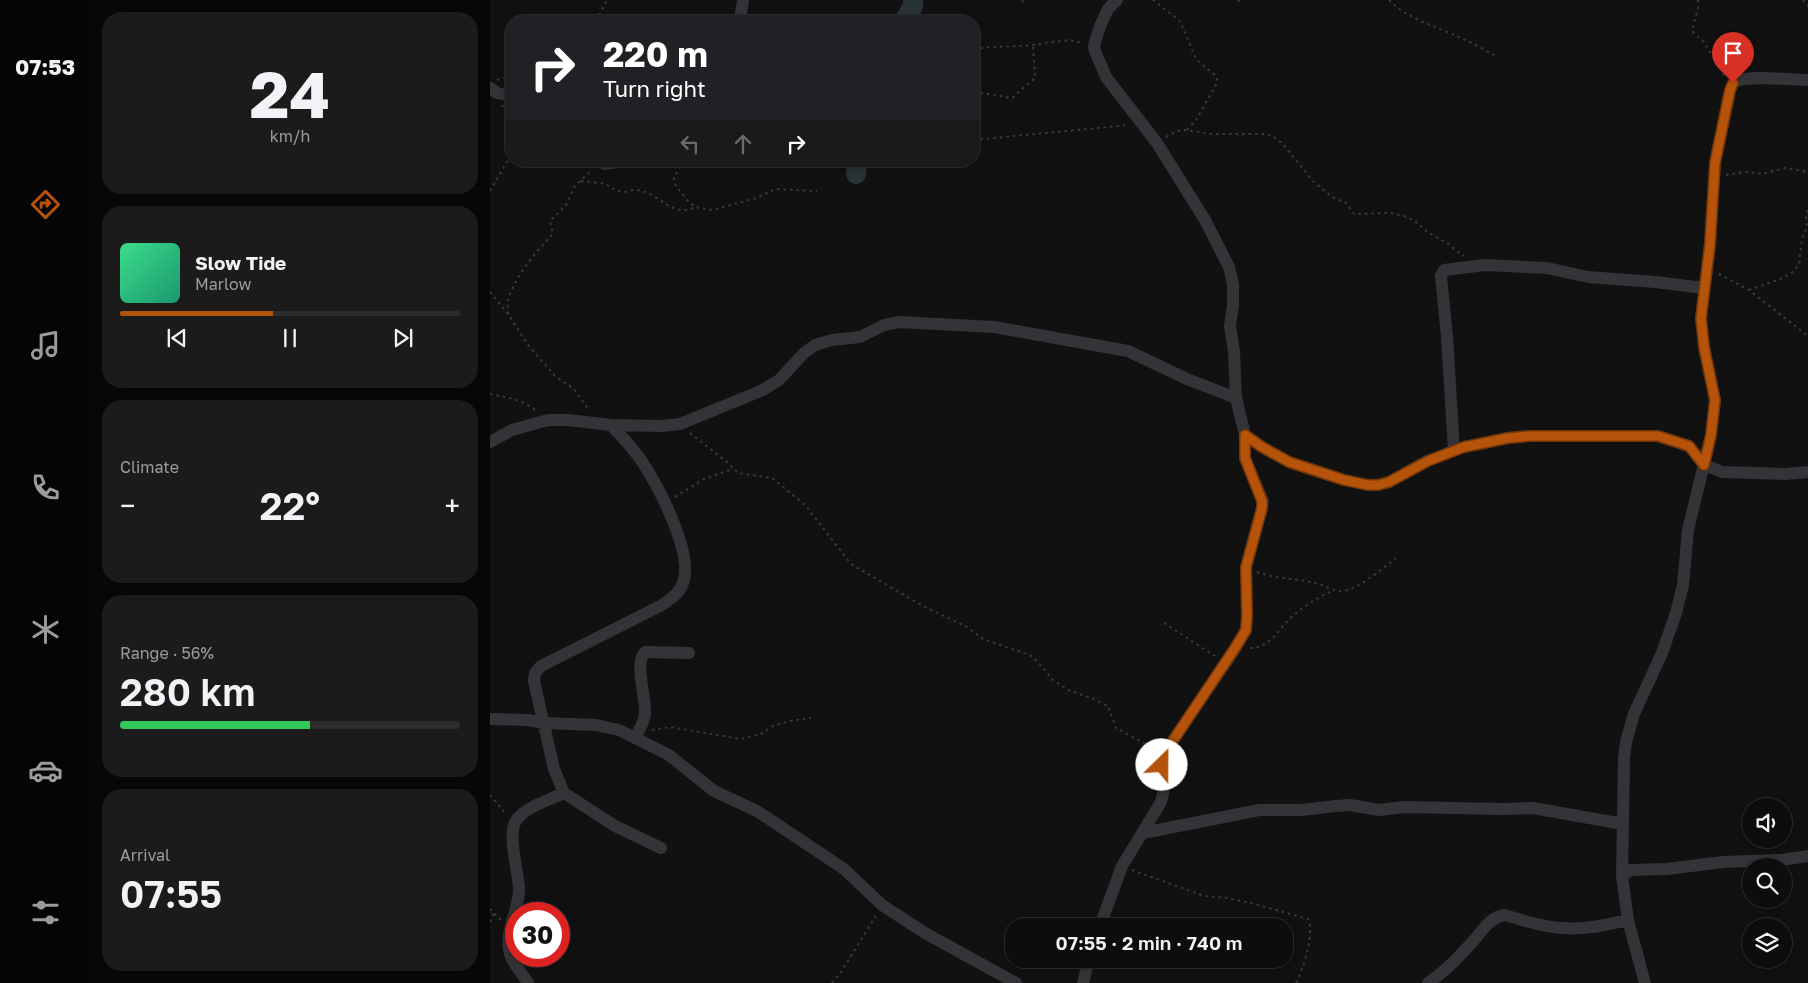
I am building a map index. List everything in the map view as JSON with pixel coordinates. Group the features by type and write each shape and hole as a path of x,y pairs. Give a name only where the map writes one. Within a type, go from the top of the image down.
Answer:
{"street":[{"path":"741,15 744,0"},
{"path":"1103,918 1122,866 1161,802 1164,789 1162,765 1164,754 1246,630 1246,567 1262,508 1262,501 1245,458 1245,435 1236,398 1234,351 1230,326 1233,284 1229,268 1205,220 1160,148 1106,77 1095,51 1094,46 1100,26 1108,9 1117,0"},
{"path":"1645,983 1628,920 1622,876 1623,784 1626,742 1634,714 1662,653 1676,613 1683,585 1688,530 1711,435 1715,400 1705,355 1701,318 1710,244 1713,174 1732,86 1737,81 1749,79 1808,80"},
{"path":"493,90 505,94"},
{"path":"1454,451 1441,276 1444,270 1485,265 1547,268 1588,277 1704,288"},
{"path":"490,442 512,430 548,420 568,420 611,425 662,426 680,424 763,390 779,380 804,353 815,345 832,340 860,337 884,326 899,322 994,327 1128,351 1187,379 1236,398"},
{"path":"611,425 642,462 665,505 682,544 685,566 683,583 677,594 662,604 541,666 535,673 534,681 554,769 564,793 615,826 661,848"},
{"path":"1245,435 1289,462 1344,480 1368,485 1389,482 1428,461 1477,444 1530,436 1658,436 1689,446 1704,465 1722,472 1785,474 1808,472"},
{"path":"637,734 645,716 646,702 640,668 642,655 645,652 688,653"},
{"path":"490,720 528,720 544,724 596,725 637,734 669,755 714,791 757,811 844,869 882,905 926,933 1016,983"},
{"path":"528,983 510,955 508,948 512,918 519,892 512,836 513,828 517,819 533,808 564,793"},
{"path":"1143,834 1259,810 1301,810 1336,806 1379,810 1404,807 1502,810 1533,808 1623,824"},
{"path":"1622,876 1631,870 1667,869 1731,861 1782,860 1808,856"},
{"path":"1428,983 1456,958 1488,922 1495,917 1504,915 1560,928 1578,929 1596,928 1628,920"},
{"path":"1083,983 1087,968"}],"path":[{"path":"599,15 607,0"},
{"path":"1153,0 1180,21 1196,59 1217,77 1217,83 1196,120 1187,130"},
{"path":"1238,0 1243,3"},
{"path":"1389,0 1395,6 1417,18 1496,56"},
{"path":"1698,0 1698,8 1693,21 1692,31 1704,42 1732,86"},
{"path":"1803,0 1808,6"},
{"path":"980,47 1068,41 1079,42 1095,51"},
{"path":"980,93 1012,98 1034,78 1032,45"},
{"path":"490,81 505,77"},
{"path":"493,90 505,114"},
{"path":"980,139 1143,124"},
{"path":"1160,148 1164,138 1168,135 1187,130 1211,134 1266,134 1272,136 1293,155 1313,181 1332,197 1346,203 1354,214 1391,213 1404,216 1415,221 1428,232 1448,242 1458,252 1467,257"},
{"path":"490,191 505,165"},
{"path":"508,314 508,300 522,271 552,234 550,221 566,205 575,186 596,167"},
{"path":"680,167 674,178 674,183 687,200 695,207 703,210 719,209 757,198 775,189 817,191"},
{"path":"1713,174 1745,172 1762,174 1786,168 1808,172"},
{"path":"580,181 604,184 614,190 625,192 637,189 658,198 664,205 678,210 690,210 695,207"},
{"path":"1749,290 1783,278 1794,271 1799,265 1802,239 1807,227 1806,217 1808,209"},
{"path":"1706,266 1749,290 1808,336"},
{"path":"490,292 508,314 528,345 555,376 574,389 589,410"},
{"path":"490,394 531,406 548,420"},
{"path":"680,424 738,473 772,478 805,505 851,564 923,606 967,627 982,639 1030,655 1040,663 1053,680 1068,690 1094,698 1108,706 1116,728 1164,754"},
{"path":"665,505 704,479 734,469"},
{"path":"1246,567 1271,577 1311,582 1334,590 1344,591 1352,588 1396,558"},
{"path":"1235,648 1256,648 1266,645 1291,617 1314,600 1334,590"},
{"path":"1164,622 1201,648 1226,662"},
{"path":"637,734 670,727 741,739 761,734 773,726 811,718"},
{"path":"490,795 503,812 517,819"},
{"path":"1122,866 1204,896 1227,898 1255,904 1308,919 1311,929 1296,983"},
{"path":"832,983 841,972 882,905"},
{"path":"490,922 494,913"}],"waterway":[{"path":"908,15 913,6 913,0"},
{"path":"856,174 857,167"}],"route":[{"path":"1162,765 1164,754 1246,630 1246,567 1262,508 1262,501 1257,485 1248,470 1245,458 1245,435 1289,462 1330,476 1368,485 1389,482 1428,461 1464,447 1508,438 1530,436 1658,436 1689,446 1704,465 1711,435 1715,400 1704,347 1701,318 1712,224 1715,163 1733,83"}]}
